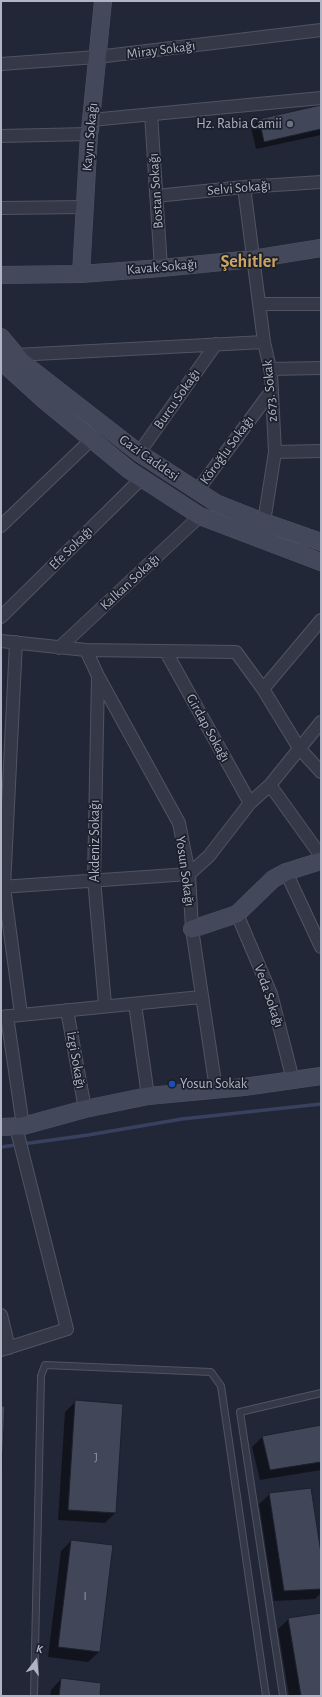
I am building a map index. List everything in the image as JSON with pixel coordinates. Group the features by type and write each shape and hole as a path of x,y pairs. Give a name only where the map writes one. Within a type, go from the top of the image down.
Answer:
{"street":[{"name":"Kayın Sokağı","path":"81,274 90,127 102,1"},
{"name":"Miray Sokağı","path":"1,64 97,57 321,30"},
{"path":"1,136 90,127 151,114 321,98"},
{"name":"Bostan Sokağı","path":"151,114 161,268"},
{"name":"Selvi Sokağı","path":"156,196 244,187 321,182"},
{"name":"2673. Sokak","path":"244,187 252,259 272,390 275,452 264,522"},
{"path":"1,208 85,207"},
{"name":"Kavak Sokağı","path":"1,275 81,274 161,268 252,259 321,248"},
{"path":"259,304 321,304"},
{"name":"Gazi Caddesi","path":"1,337 6,365 129,470 200,516 321,562"},
{"path":"6,365 216,344 264,342"},
{"name":"Burcu Sokağı","path":"139,453 216,344"},
{"name":"Gazi Caddesi","path":"6,365 22,362 139,453 216,504 321,542"},
{"path":"270,369 321,368"},
{"name":"Köroğlu Sokağı","path":"197,491 272,390"},
{"path":"1,526 92,439"},
{"path":"275,452 321,451"},
{"name":"Efe Sokağı","path":"1,617 142,478"},
{"name":"Kalkan Sokağı","path":"59,648 200,516"},
{"path":"263,689 321,620"},
{"path":"1,641 86,650 236,652 263,689 299,748 321,772"},
{"path":"16,642 3,887 20,1014"},
{"name":"Yosun Sokağı","path":"86,650 98,676 179,823 189,874 192,929 216,1089"},
{"name":"Girdap Sokağı","path":"166,652 250,803"},
{"name":"Akdeniz Sokağı","path":"98,676 94,879 105,1005"},
{"path":"3,887 94,879 189,874 209,856 250,803 270,785 321,722"},
{"path":"270,785 321,856"},
{"path":"192,929 237,914 273,879 286,872 321,861"},
{"path":"286,872 321,947"},
{"name":"Veda Sokağı","path":"237,914 271,994 293,1080"},
{"path":"1,1315 5,1349 67,1329 23,1156 14,1128 4,1016 105,1005 135,1004 201,997"},
{"path":"135,1004 148,1096"},
{"name":"İzgi Sokağı","path":"67,1010 85,1109"},
{"path":"14,1128 85,1109 148,1096 321,1076"}],"lane":[{"path":"34,1696 41,1376 45,1365 211,1372 221,1386 266,1696"},
{"path":"283,1696 240,1412 321,1393"}],"building":[{"name":"Hz. Rabia Camii","path":"321,105 321,129 264,142 259,119"},
{"path":"75,1400 123,1404 116,1513 68,1510"},
{"path":"1,1406 5,1406 2,1469 1,1469"},
{"path":"321,1425 321,1462 270,1470 262,1436"},
{"path":"311,1488 321,1553 321,1589 284,1591 269,1493"},
{"path":"71,1540 113,1545 100,1652 58,1647"},
{"path":"321,1613 321,1696 301,1696 288,1618"},
{"path":"61,1678 101,1683 100,1696 59,1696"}],"waterway":[{"path":"1,1147 88,1135 182,1119 321,1104"}],"place":[{"name":"Hz. Rabia Camii","path":"290,124"},
{"name":"Yosun Sokak","path":"172,1084"}],"district":[{"name":"Şehitler","path":"249,262"}]}
